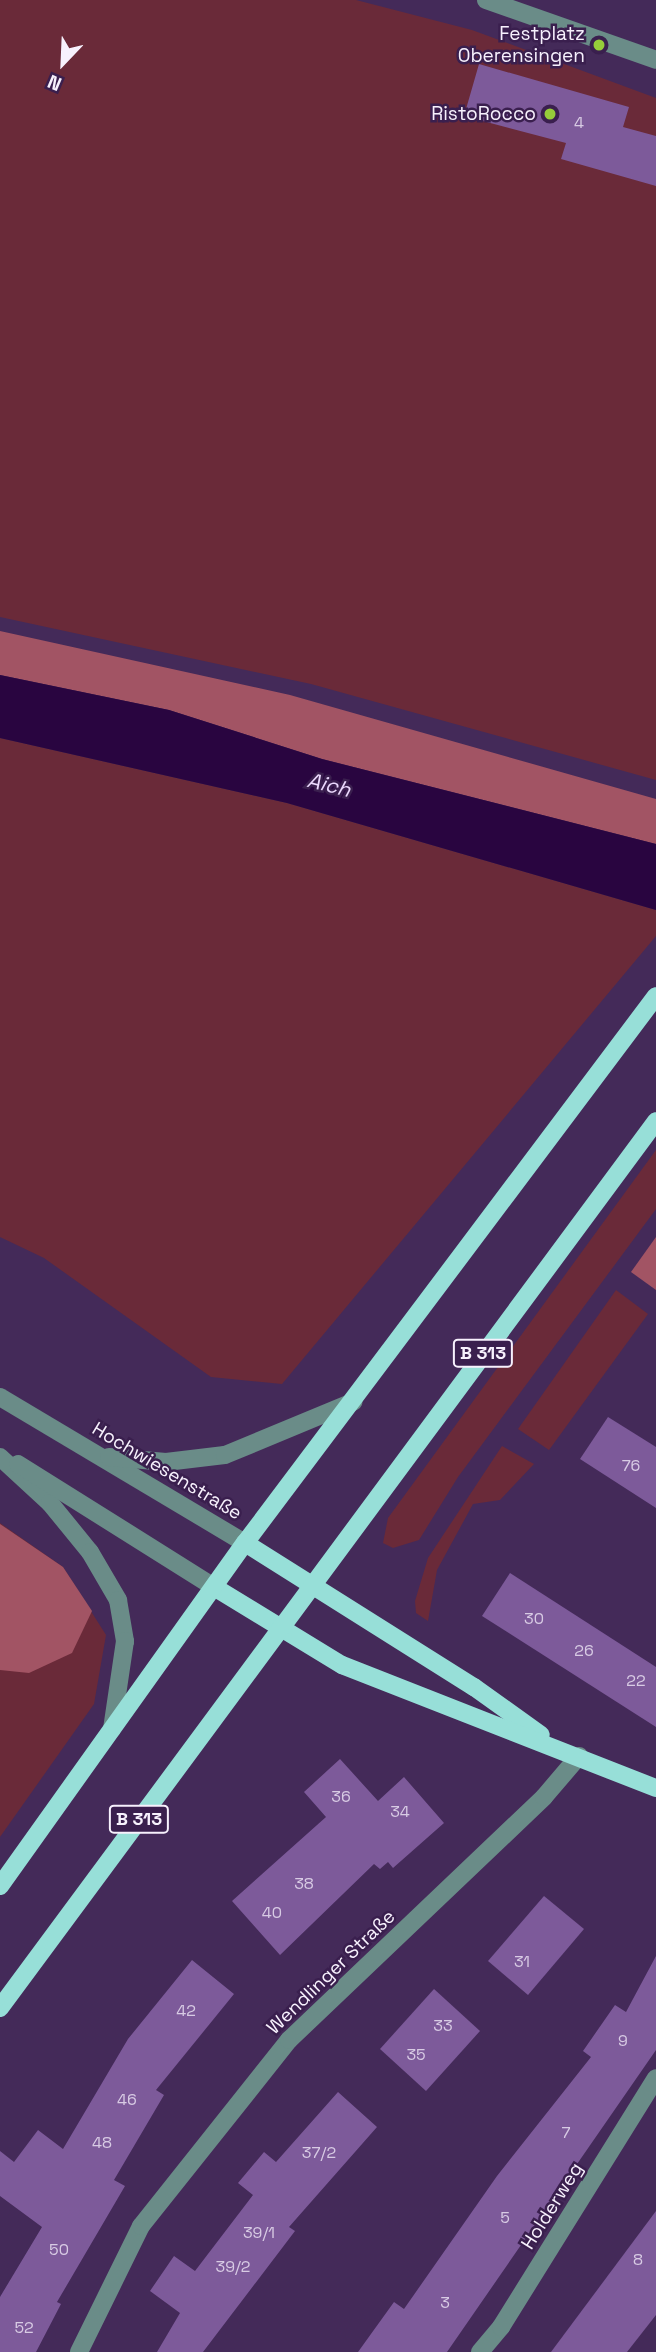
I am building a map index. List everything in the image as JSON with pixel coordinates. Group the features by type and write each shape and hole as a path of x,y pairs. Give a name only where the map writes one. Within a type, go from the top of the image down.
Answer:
{"main road":[{"path":"0,1886 245,1543 656,996"},
{"name":"B 313","path":"0,2008 309,1584 656,1121"},
{"name":"Hochwiesenstraße","path":"245,1543 309,1584"},
{"path":"309,1584 474,1686 553,1744"},
{"path":"214,1587 278,1629 342,1665 452,1712 553,1744 656,1788"}],"street":[{"path":"486,0 656,60"},
{"name":"Hochwiesenstraße","path":"0,1397 105,1457 245,1543"},
{"path":"105,1457 166,1462 225,1455 353,1402"},
{"path":"0,1455 214,1587"},
{"path":"0,1455 50,1503 90,1552 118,1600 124,1641 112,1729"},
{"name":"Wendlinger Straße","path":"79,2352 141,2226 289,2040 544,1797 579,1756"},
{"name":"Holderweg","path":"480,2352 501,2328 656,2078"}],"shaded area":[{"path":"0,0 356,0 472,30 656,98 656,780 311,684 0,617"},
{"path":"0,631 290,695 656,799 656,844 322,759 169,710 0,675"},
{"path":"0,738 287,803 656,910 656,936 282,1384 211,1377 44,1258 0,1237"},
{"path":"656,1150 656,1209 458,1477 419,1540 393,1548 383,1543 388,1518"},
{"path":"656,1237 656,1290 631,1272"},
{"path":"616,1290 648,1314 549,1450 518,1429"},
{"path":"502,1446 534,1464 500,1500 473,1504 437,1570 428,1621 416,1613 415,1601 428,1558"},
{"path":"0,1523 63,1567 106,1635 94,1704 0,1837"},
{"path":"0,1524 63,1567 92,1611 72,1653 29,1673 0,1670"}],"water":[{"name":"Aich","path":"0,675 169,710 322,759 656,844 656,910 287,803 0,738"}],"building":[{"path":"479,64 629,107 623,127 656,136 656,186 561,159 566,143 464,116"},
{"path":"608,1417 656,1447 656,1508 580,1459"},
{"path":"510,1573 656,1667 656,1727 482,1616"},
{"path":"340,1759 378,1801 404,1777 444,1823 393,1868 388,1862 380,1869 374,1864 280,1955 232,1901 326,1817 304,1792"},
{"path":"544,1896 584,1929 528,1995 488,1961"},
{"path":"656,1956 656,2050 447,2352 358,2352 394,2302 404,2309 497,2176 591,2057 583,2051 615,2005 626,2012"},
{"path":"192,1960 234,1994 156,2090 164,2095 114,2180 125,2186 57,2302 61,2304 36,2352 0,2352 0,2297 42,2227 0,2196 0,2151 14,2162 38,2130 63,2149 128,2039"},
{"path":"434,1989 480,2031 426,2091 380,2049"},
{"path":"338,2092 377,2127 289,2227 295,2231 203,2352 157,2352 180,2313 150,2291 174,2256 195,2271 253,2195 238,2183 264,2152 276,2162"},
{"path":"656,2211 656,2315 627,2352 551,2352"}],"place":[{"name":"Festplatz Oberensingen","path":"599,45"},
{"name":"RistoRocco","path":"550,114"}]}
